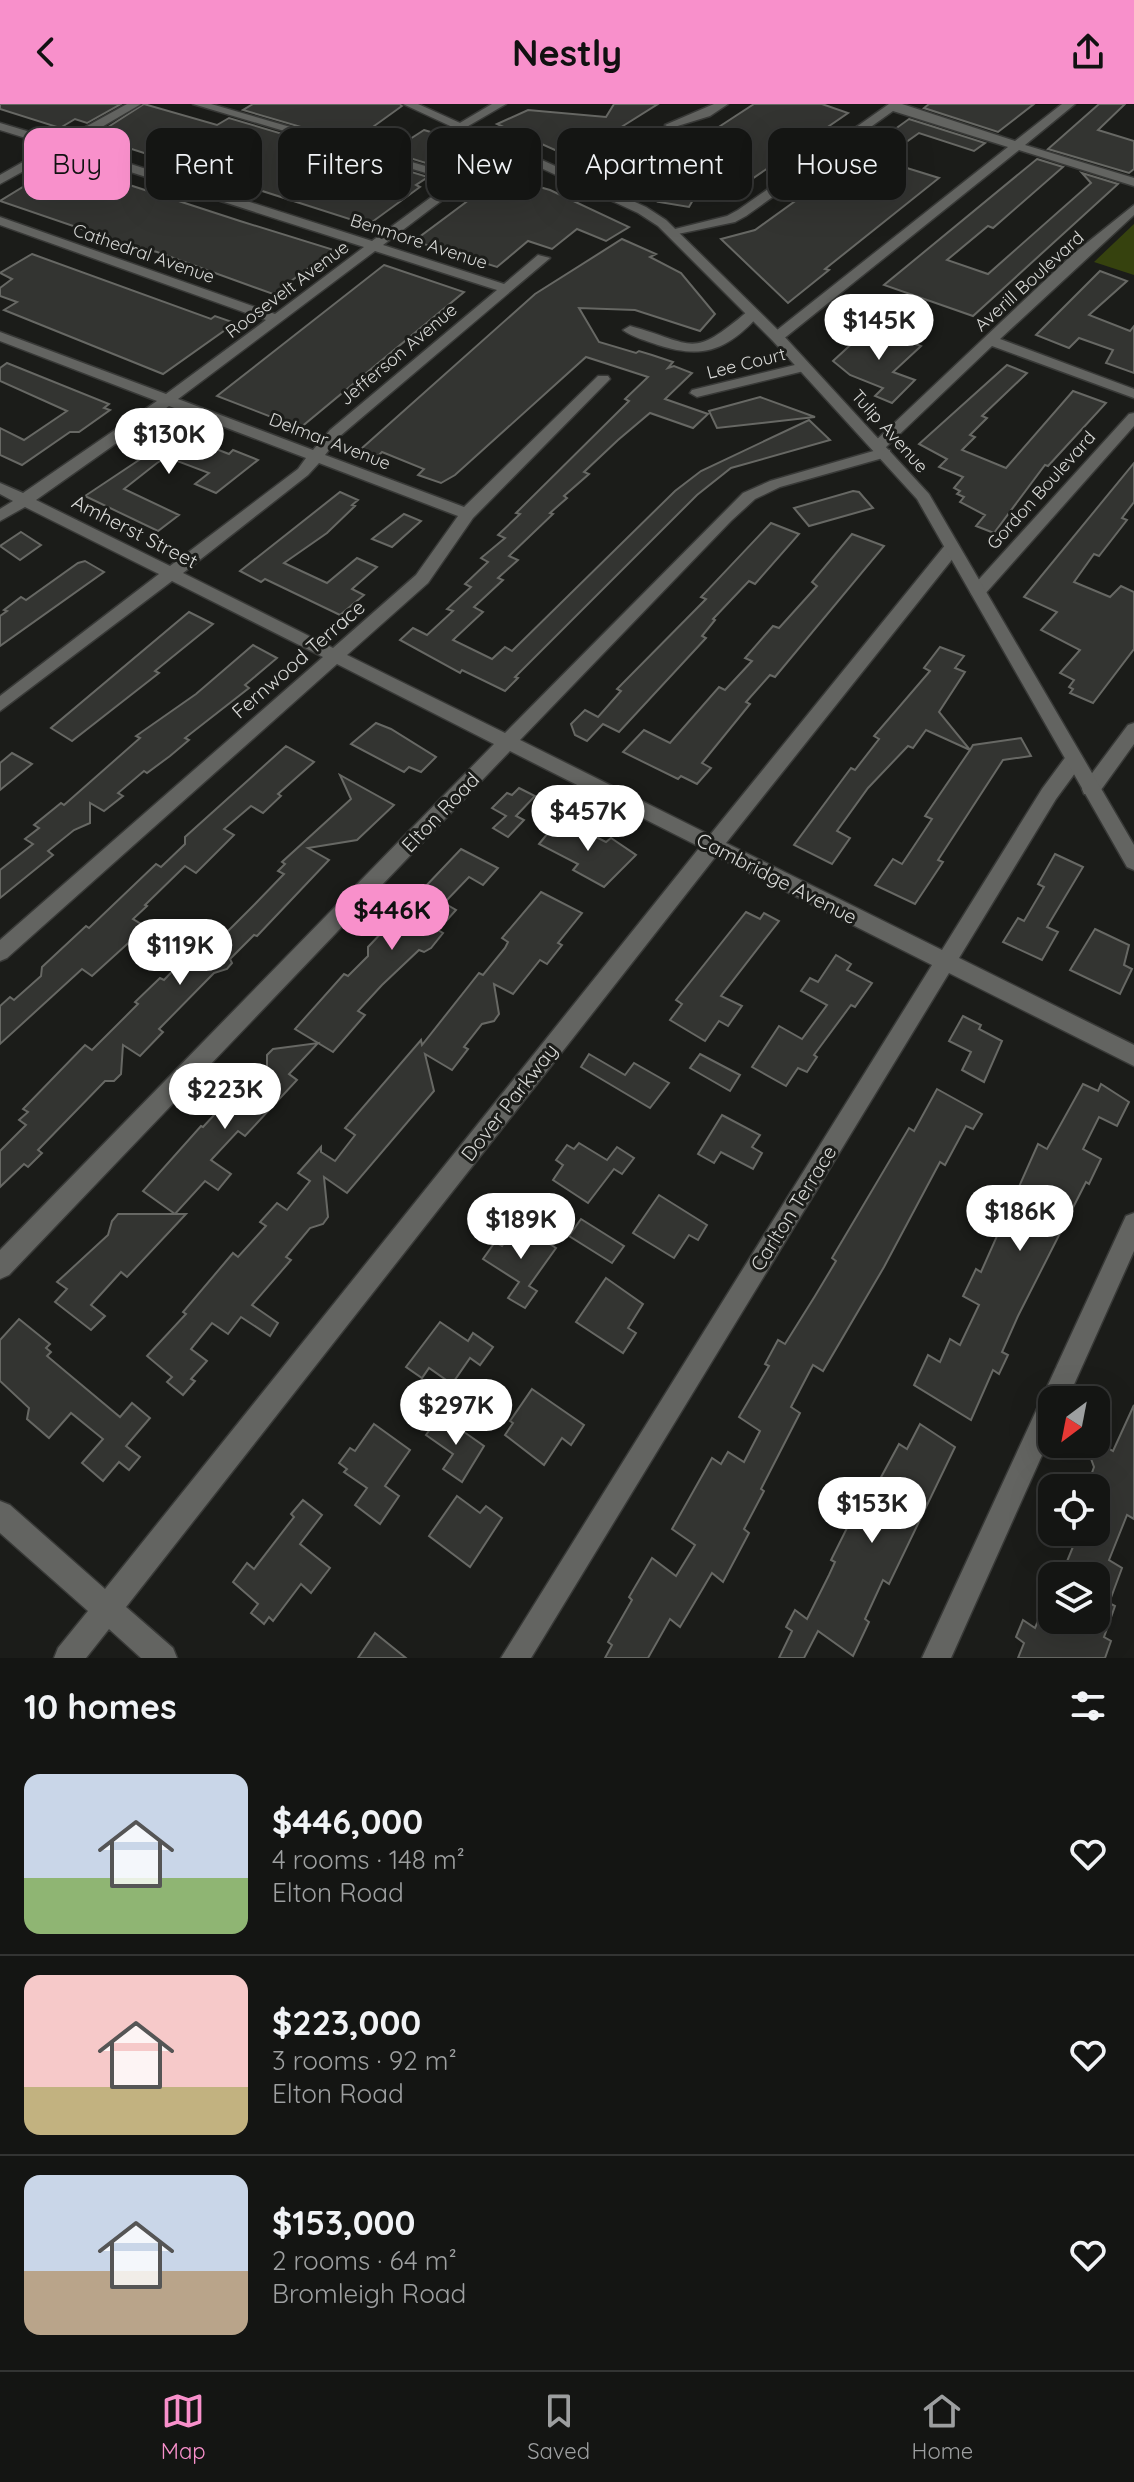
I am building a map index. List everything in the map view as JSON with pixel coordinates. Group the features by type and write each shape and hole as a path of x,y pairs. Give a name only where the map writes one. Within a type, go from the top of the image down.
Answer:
{"street":[{"path":"93,128 135,104"},
{"path":"199,104 427,170"},
{"name":"Tulip Avenue","path":"409,104 459,127"},
{"path":"459,127 500,104"},
{"path":"671,125 706,114 722,104"},
{"path":"777,337 1069,104"},
{"path":"673,231 734,218 894,106 1134,182"},
{"name":"Benmore Avenue","path":"0,126 24,134"},
{"name":"Tulip Avenue","path":"541,164 642,210 673,231 777,337 923,497 1134,862"},
{"path":"0,180 24,167"},
{"name":"Benmore Avenue","path":"130,168 507,289"},
{"name":"Roosevelt Avenue","path":"0,516 167,401 436,200"},
{"name":"Averill Boulevard","path":"882,449 990,340 1134,209"},
{"name":"Cathedral Avenue","path":"0,221 277,319"},
{"name":"Jefferson Avenue","path":"0,705 303,472 335,433 543,258"},
{"path":"630,330 679,346 708,347 718,343 753,314"},
{"name":"Delmar Avenue","path":"0,336 467,514"},
{"path":"990,340 1134,394"},
{"name":"Lee Court","path":"697,393 803,367"},
{"name":"Fernwood Terrace","path":"0,952 422,579 467,514 603,379"},
{"name":"Gordon Boulevard","path":"978,591 1134,417"},
{"name":"Elton Road","path":"0,1267 725,517 749,496 775,484 882,449"},
{"name":"Amherst Street","path":"0,488 249,613"},
{"name":"Dover Parkway","path":"68,1658 952,548"},
{"name":"Cambridge Avenue","path":"249,613 1134,1056"},
{"path":"1091,789 1134,730"},
{"name":"Carlton Terrace","path":"515,1658 1049,794 1074,760"},
{"path":"1060,1386 1134,1224"},
{"path":"936,1658 1038,1435"},
{"path":"0,1515 163,1658"}],"green space":[{"path":"1134,224 1134,275 1094,262"}],"building":[{"path":"0,104 121,104 87,123 75,119 60,128 0,109"},
{"path":"144,104 217,125 229,118 278,133 278,196 262,191 262,128 146,128 146,154 130,148 130,128 107,128"},
{"path":"253,104 402,106 371,128 304,128 243,110"},
{"path":"614,104 658,104 620,128 557,128 557,151 541,144 541,128 506,128 497,124 528,110 606,117"},
{"path":"754,104 822,104 848,113 826,128 768,128 768,168 752,179 752,128 717,128"},
{"path":"929,104 1034,104 998,132 924,108"},
{"path":"1099,104 1125,104 1098,130 1134,141 1134,169 1129,173 1048,149"},
{"path":"909,119 985,143 974,151 919,133 906,142 906,128 897,128"},
{"path":"427,131 427,163 411,158 411,138"},
{"path":"1037,159 1063,167 993,228 988,226 947,260 988,274 1091,183 1082,173 1118,184 973,316 884,285"},
{"path":"906,168 939,178 825,269 829,270 788,303 721,239 755,230 797,200 906,200"},
{"path":"411,172 427,177 416,185 420,187 411,194"},
{"path":"130,185 146,190 146,200 176,200 334,250 273,294 0,201 24,186 24,200 130,200"},
{"path":"541,187 557,193 557,200 571,200 629,227 606,241 577,229 552,249 528,241 497,267 414,241 469,200 541,200"},
{"path":"290,200 402,200 368,225"},
{"path":"662,200 693,200 689,207 659,202"},
{"path":"622,239 656,254 650,257 681,273 715,314 700,331 635,310 579,308 599,342 673,362 668,368 674,366 692,373 665,399 708,414 693,428 650,413 618,440 584,472 589,474 564,496 567,498 550,513 553,514 509,556 518,560 498,578 503,580 474,607 483,612 453,640 492,659 505,647 512,651 675,491 701,471 809,420 830,440 731,468 697,495 515,677 518,678 505,691 462,670 460,673 400,640 413,628 427,635 453,611 447,609 471,587 465,584 488,562 481,558 505,538 498,535 520,514 516,513 629,401 625,399 648,377 586,357 455,475 441,483 418,475 424,469 382,452 378,456 361,449 535,294"},
{"path":"32,254 211,319 215,316 235,323 163,374 4,310 17,302 0,296 0,288 12,279 0,273"},
{"path":"384,265 464,292 300,428 217,396"},
{"path":"1100,271 1127,281 1089,315 1130,331 1134,326 1134,373 1106,363 1113,350 1079,338 1069,348 1036,335"},
{"path":"870,327 921,346 893,372 915,380 892,403 875,396 883,388 850,375 833,361"},
{"path":"7,363 109,404 104,408 110,410 79,432 70,432 22,465 0,455 0,428 24,440 67,411 0,381 0,368"},
{"path":"1007,365 1027,373 982,416 987,418 970,435 975,437 962,450 1006,468 1073,391 1106,403 1048,466 1045,465 994,533 976,526 985,515 960,502 964,497 957,494 960,491 954,488 963,477 939,467 947,459 919,444"},
{"path":"760,397 815,417 717,428 709,411"},
{"path":"172,428 194,436 190,439 229,454 233,450 258,460 216,493 195,484 209,473 167,457 157,463 124,489 179,515 158,531 85,496 139,460 134,458"},
{"path":"1134,463 1134,502 1122,518 1127,520 1099,556 1094,554 1074,582 1110,597 1121,586 1134,592 1134,649 1093,703 1070,693 1073,689 1069,687 1074,680 1060,673 1080,650 1041,630 1057,612 1024,597"},
{"path":"853,491 859,492 873,508 809,526 794,508"},
{"path":"340,492 358,500 352,505 355,506 327,533 284,563 327,583 357,558 377,567 352,589 364,595 340,615 265,579 261,582 240,571"},
{"path":"404,514 421,521 392,547 372,539"},
{"path":"771,523 799,534 755,584 749,581 713,619 702,636 706,638 619,732 603,724 587,741 575,735 571,724 585,710 598,717 621,691 617,689 706,599 701,597"},
{"path":"21,532 41,545 20,560 0,546"},
{"path":"852,534 884,546 775,677 770,675 746,702 750,704 702,763 711,768 697,784 681,776 678,779 623,752 644,730 670,743 719,687 725,690 752,661 745,658 773,626 779,628 817,586 812,582"},
{"path":"85,561 104,572 0,646 0,616 7,611 4,610 21,597 26,600"},
{"path":"189,612 213,624 155,671 159,673 72,741 51,728"},
{"path":"253,645 277,658 245,685 249,688 185,738 189,740 170,756 147,773 144,771 118,793 123,796 104,811 90,803 90,823 74,830 48,851 53,855 0,898 0,870 33,844 25,839 39,828 34,825 61,803 64,805 140,738 136,736 196,694"},
{"path":"940,647 964,656 955,668 965,672 939,712 970,750 926,730 913,748 908,746 868,788 837,831 850,838 832,864 794,845 851,768 855,770 879,739 874,736 930,671 924,668"},
{"path":"376,723 436,757 421,772 409,767 404,772 351,744"},
{"path":"1021,738 1031,756 1003,760 938,860 943,862 915,904 875,885 893,859 902,864 932,819 925,816 973,745"},
{"path":"286,746 314,762 278,794 281,796 263,813 251,806 224,829 234,835 196,873 185,866 133,919 146,927 92,976 82,969 0,1044 0,1006 10,997 14,1000 41,976 42,967 86,926 89,928 156,864 161,867 185,844 185,837"},
{"path":"12,753 32,764 0,790 0,763"},
{"path":"340,775 394,805 357,840 308,848 329,860 257,936 254,935 230,959 232,963 227,969 214,973 159,1029 163,1032 140,1056 123,1045 121,1074 114,1081 105,1081 38,1150 42,1153 28,1167 24,1164 0,1187 0,1151 26,1125 19,1120 28,1112 23,1109 85,1045 92,1050 160,978 164,980 200,942 205,945 222,929 227,932 284,874 278,871 285,864 282,862 351,799"},
{"path":"519,788 535,796 516,816 524,820 508,837 493,828 506,816 492,808 507,793 512,795"},
{"path":"557,822 569,828 572,825 606,842 611,838 636,855 604,887 573,870 578,864 539,844"},
{"path":"461,849 498,868 483,885 469,877 444,903 456,910 438,930 443,933 431,948 424,952 419,950 382,985 358,1011 365,1015 333,1052 295,1029 344,974 348,976 368,956 368,947"},
{"path":"1055,854 1083,867 1047,927 1058,932 1042,960 1003,942 1018,918 1024,921 1044,887 1038,884"},
{"path":"541,892 582,913 558,943 562,945 547,964 540,960 513,994 494,984 499,1014 494,1021 482,1024 464,1047 468,1049 452,1070 425,1054 434,1091 347,1193 324,1177 328,1217 323,1224 310,1228 286,1257 291,1260 252,1305 278,1323 270,1336 241,1317 228,1334 212,1323 191,1349 207,1361 191,1379 195,1381 183,1395 167,1382 172,1377 147,1356 186,1314 183,1312 233,1253 238,1257 266,1226 260,1222 277,1203 287,1210 310,1181 298,1173 321,1147 321,1152 335,1161 355,1135 345,1128 421,1040 422,1045 479,973 483,975 505,948 508,942 502,938"},
{"path":"746,912 760,919 764,913 779,921 721,996 742,1006 728,1026 719,1021 705,1041 670,1020 682,1004 676,1000"},
{"path":"1095,929 1129,945 1124,965 1132,969 1120,994 1070,970"},
{"path":"836,955 851,964 847,970 872,983 855,1007 851,1005 814,1055 817,1057 807,1072 798,1068 786,1086 752,1067 779,1026 802,1039 827,1005 801,991 810,978 818,982"},
{"path":"963,1016 1002,1041 984,1082 962,1070 971,1052 949,1041"},
{"path":"318,1043 289,1074 297,1080 245,1136 238,1131 211,1160 231,1174 218,1190 205,1181 175,1214 143,1191 201,1126 240,1087 244,1089 267,1066 267,1055 273,1049"},
{"path":"589,1054 625,1075 634,1063 669,1083 650,1108 581,1067"},
{"path":"700,1054 740,1075 730,1091 690,1068"},
{"path":"1083,1084 1098,1091 1101,1084 1129,1102 1117,1126 1099,1117 1083,1149 1101,1159 1089,1184 1086,1182 1018,1316 1002,1352 1008,1355 999,1374 993,1370 971,1420 914,1385 928,1355 940,1362 950,1339 960,1345 979,1305 963,1296 976,1269 981,1272 1038,1144 1047,1149"},
{"path":"937,1089 982,1114 973,1129 966,1126 945,1165 940,1162 884,1267 823,1371 813,1365 791,1407 800,1413 761,1489 764,1491 744,1529 749,1533 723,1582 712,1573 680,1627 670,1619 648,1658 605,1658 612,1645 608,1642 632,1600 629,1597 652,1558 676,1576 695,1545 672,1529 712,1458 721,1464 728,1452 744,1462 760,1431 739,1417 769,1366 765,1364 778,1340 785,1344 836,1261 832,1258 909,1128 914,1131"},
{"path":"722,1115 760,1135 752,1147 762,1153 753,1169 721,1152 714,1163 698,1154"},
{"path":"579,1143 607,1160 617,1147 634,1158 622,1174 614,1169 588,1203 553,1180 563,1165 556,1160 567,1145 574,1149"},
{"path":"659,1195 707,1225 698,1240 689,1235 674,1258 633,1233"},
{"path":"118,1214 186,1214 127,1277 121,1272 91,1305 105,1316 91,1330 55,1302 67,1289 57,1282 108,1235 112,1221"},
{"path":"581,1219 624,1246 612,1263 569,1236"},
{"path":"518,1224 556,1248 529,1286 537,1291 525,1308 508,1298 519,1282 483,1259 495,1242 502,1246"},
{"path":"606,1278 643,1304 628,1328 636,1333 623,1353 576,1322"},
{"path":"19,1319 50,1344 46,1348 51,1352 47,1356 120,1417 132,1403 150,1418 126,1446 140,1457 129,1470 119,1462 103,1481 82,1463 103,1439 71,1413 49,1438 27,1419 29,1408 0,1381 0,1340"},
{"path":"440,1322 468,1341 473,1333 493,1347 480,1365 470,1358 452,1384 429,1368 422,1378 406,1367"},
{"path":"532,1389 584,1425 571,1445 562,1438 544,1465 505,1435 513,1423 510,1421"},
{"path":"1134,1405 1134,1519 1127,1515 1109,1560 1122,1568 1110,1600 1110,1562 1067,1562 1073,1546 1110,1546 1110,1474 1092,1474 1094,1467 1091,1458 1110,1458 1110,1449 1113,1451"},
{"path":"440,1415 484,1446 462,1482 443,1469 453,1454 426,1435"},
{"path":"374,1424 410,1450 385,1486 399,1496 380,1524 355,1505 367,1488 344,1472 347,1469 339,1463 350,1448 355,1451"},
{"path":"920,1424 955,1447 889,1584 883,1580 865,1619 869,1622 853,1656 818,1631 804,1658 779,1658 792,1631 786,1627 795,1610 807,1619 829,1575 835,1562 831,1560 856,1510 851,1507 861,1485 873,1492 899,1444 907,1449"},
{"path":"457,1496 480,1513 486,1506 502,1518 470,1567 429,1536"},
{"path":"303,1500 322,1515 300,1544 330,1568 311,1593 301,1584 273,1621 269,1617 264,1624 251,1613 258,1604 233,1582 247,1563 254,1569 294,1517 291,1514"},
{"path":"1110,1604 1115,1606 1110,1620"},
{"path":"1023,1620 1035,1628 1038,1621 1038,1634 1105,1634 1104,1637 1111,1641 1105,1658 1018,1658 1024,1643 1016,1637"},
{"path":"375,1633 406,1658 358,1658"}]}
